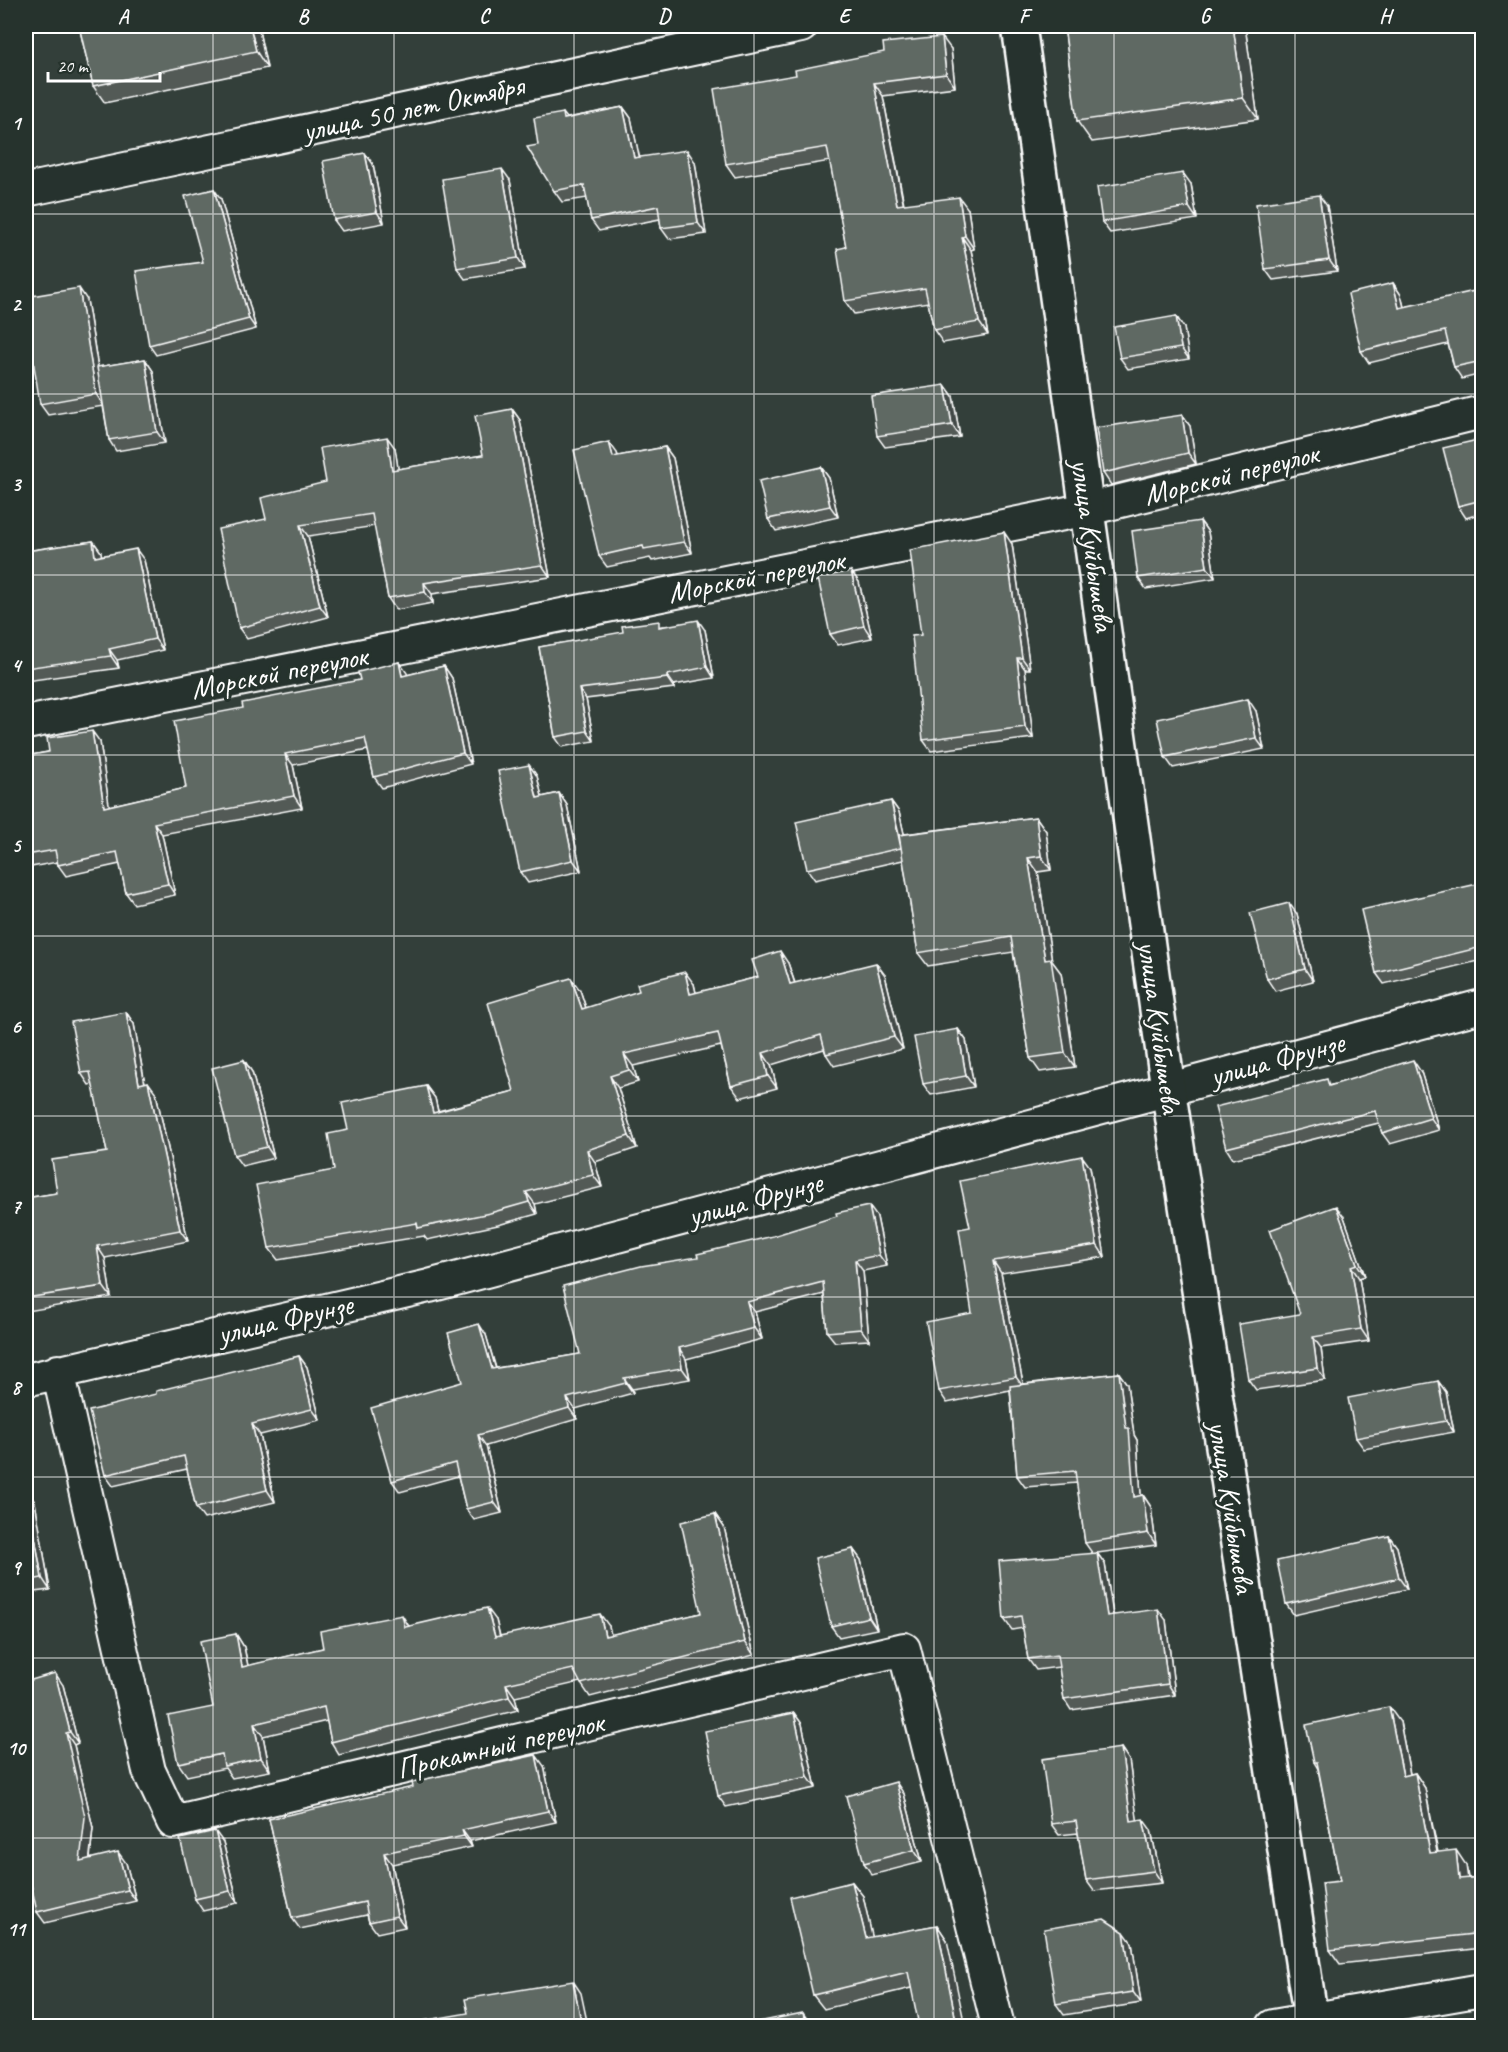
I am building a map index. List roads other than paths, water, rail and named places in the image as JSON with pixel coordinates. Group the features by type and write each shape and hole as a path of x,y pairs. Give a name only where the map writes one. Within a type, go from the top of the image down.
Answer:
{"main road":[{"name":"улица Куйбышева","path":"1019,26 1168,1088 1311,2023"}],"street":[{"name":"улица 50 лет Октября","path":"26,190 801,26"},
{"name":"Морской переулок","path":"26,723 1088,510 1482,412"},
{"name":"улица Фрунзе","path":"26,1380 429,1286 1482,1006"},
{"name":"Прокатный переулок","path":"58,1371 149,1771 172,1822 904,1649 998,2026"},
{"path":"1273,2026 1311,2023 1482,1990"}]}
